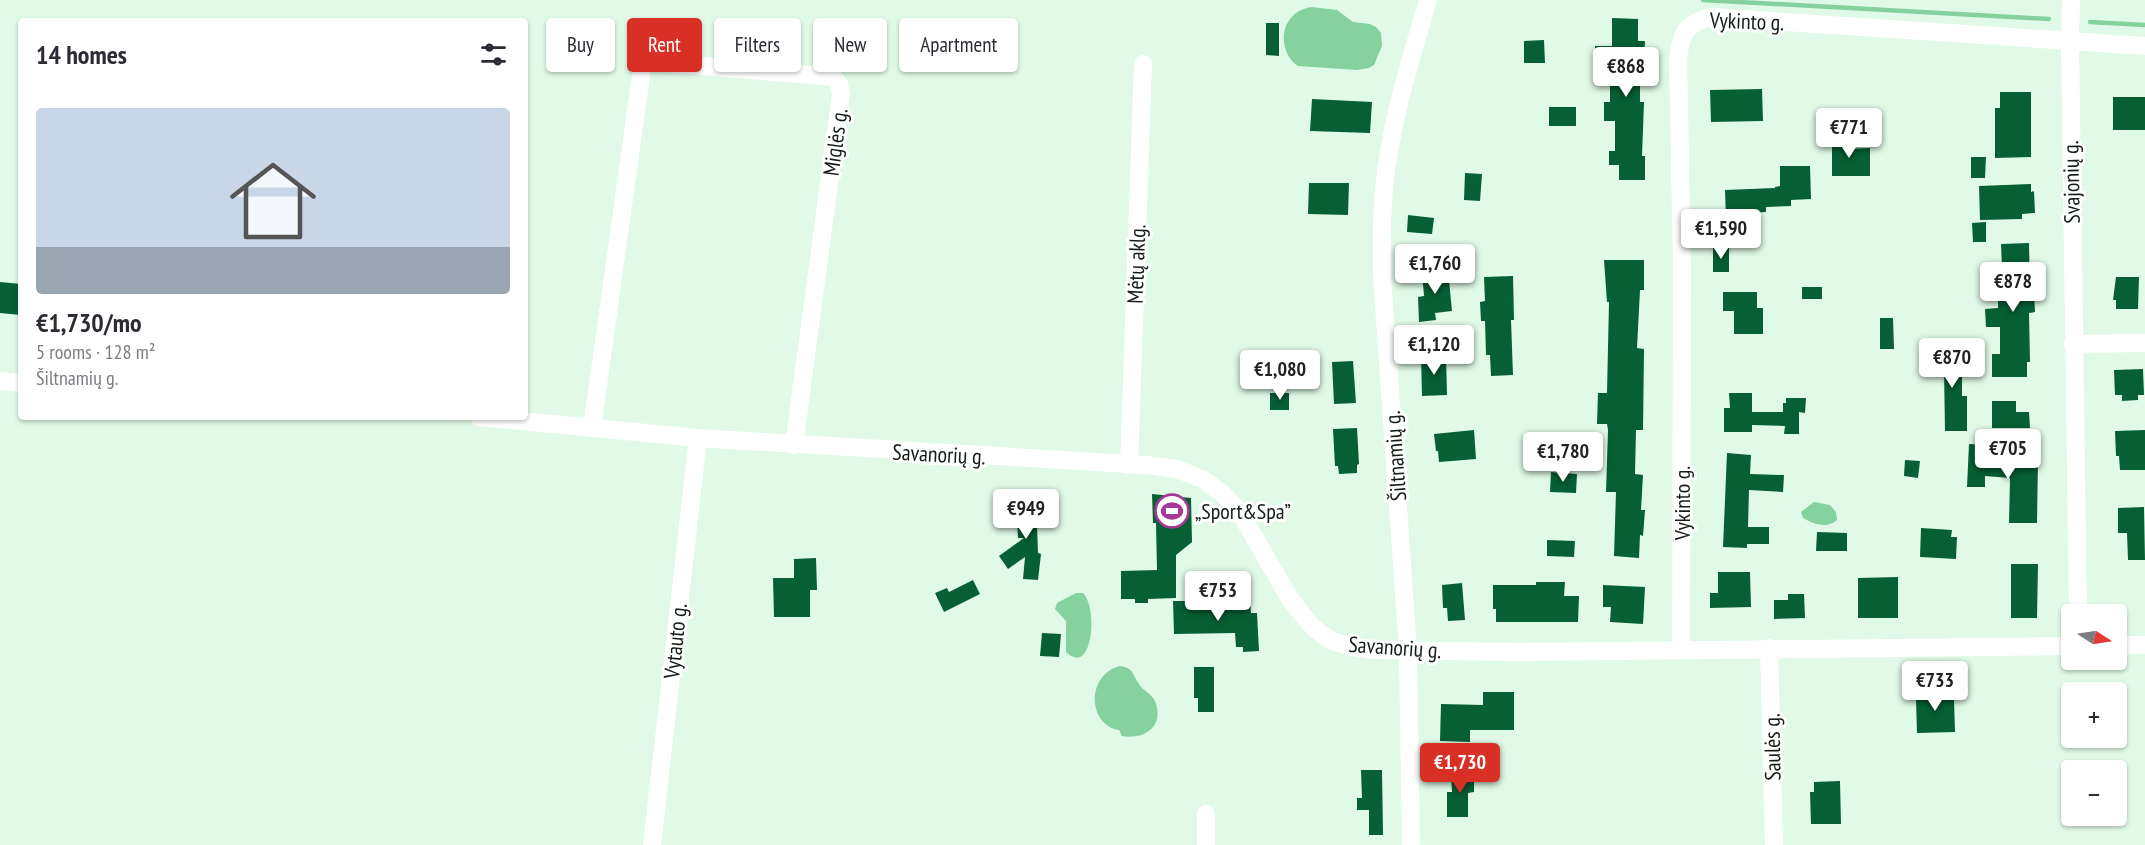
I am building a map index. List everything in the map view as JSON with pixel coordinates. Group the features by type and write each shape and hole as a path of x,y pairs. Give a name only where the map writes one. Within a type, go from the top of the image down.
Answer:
{"street":[{"name":"Šiltnamių g.","path":"1411,845 1408,651 1382,276 1382,228 1384,188 1398,108 1428,0"},
{"name":"Svajonių g.","path":"2071,0 2073,344 2078,604"},
{"name":"Vykinto g.","path":"1681,650 1682,327 1678,57 1686,28 1697,20 1713,17 2145,46"},
{"name":"Miglės g.","path":"592,428 644,61 832,77 839,84 842,94 794,445"},
{"name":"Mėtų aklg.","path":"1128,465 1143,64"},
{"path":"2073,344 2145,343"},
{"path":"0,381 18,383"},
{"name":"Savanorių g.","path":"510,420 698,438 1177,470 1202,478 1222,493 1239,511 1289,597 1315,629 1332,641 1374,650 1515,652 2061,646"},
{"name":"Vytauto g.","path":"652,845 698,438"},
{"path":"2127,645 2145,645"},
{"name":"Saulės g.","path":"1769,648 1774,845"},
{"path":"1206,814 1206,845"}],"shaded area":[{"path":"1312,7 1337,10 1353,22 1376,27 1381,33 1382,46 1374,65 1357,70 1298,66 1286,51 1284,32 1293,16 1301,10"},
{"path":"1814,502 1830,505 1836,512 1837,520 1824,525 1803,518 1801,512"},
{"path":"1076,593 1083,593 1088,601 1091,625 1087,648 1082,656 1075,658 1066,652 1066,621 1055,609 1057,603"},
{"path":"1120,666 1132,672 1155,701 1157,718 1155,724 1138,736 1122,736 1119,730 1108,726 1101,719 1096,709 1096,688 1101,679 1109,671"}],"building":[{"path":"1612,18 1638,19 1638,41 1645,41 1644,60 1640,60 1640,102 1644,102 1642,156 1645,156 1645,180 1619,180 1619,165 1609,165 1609,151 1615,151 1615,121 1604,121 1604,102 1610,102 1610,60 1595,59 1595,46 1612,46"},
{"path":"1266,23 1279,23 1279,56 1266,55"},
{"path":"1544,40 1545,63 1524,63 1524,41"},
{"path":"1762,89 1763,121 1711,122 1710,90"},
{"path":"2000,92 2031,92 2031,157 1995,158 1995,108 2000,108"},
{"path":"2113,97 2145,97 2145,130 2113,130"},
{"path":"1312,99 1372,102 1370,133 1310,131"},
{"path":"1549,107 1576,107 1576,126 1549,126"},
{"path":"1846,135 1846,149 1870,148 1870,176 1832,176 1832,136"},
{"path":"1971,157 1986,157 1985,178 1971,178"},
{"path":"1780,166 1810,166 1811,199 1791,200 1791,206 1766,207 1766,212 1747,213 1748,218 1726,219 1725,190 1780,186"},
{"path":"1465,173 1482,174 1480,201 1464,200"},
{"path":"1309,183 1349,183 1348,215 1308,214"},
{"path":"2031,184 2031,192 2034,191 2035,213 2022,214 2022,219 1980,220 1979,186"},
{"path":"1408,215 1434,218 1432,234 1407,232"},
{"path":"1986,222 1986,242 1973,242 1972,223"},
{"path":"2029,243 2030,292 2034,292 2035,312 2029,313 2030,362 2027,362 2027,377 1992,377 1992,354 2000,354 2000,327 1986,327 1985,309 1998,308 1998,292 2003,292 2001,244"},
{"path":"1713,248 1729,248 1729,272 1713,272"},
{"path":"1604,260 1644,260 1644,290 1640,290 1637,348 1644,349 1643,430 1636,430 1635,474 1643,475 1641,510 1645,510 1643,536 1640,535 1639,558 1614,556 1616,492 1606,492 1607,424 1597,424 1598,393 1607,393 1609,302 1607,302"},
{"path":"1448,270 1452,311 1435,313 1436,320 1419,322 1418,297 1424,296 1422,272"},
{"path":"1513,276 1514,320 1511,320 1513,375 1491,376 1490,355 1486,355 1485,321 1481,321 1480,302 1485,301 1484,277"},
{"path":"2116,277 2139,277 2138,309 2116,309 2116,300 2113,300"},
{"path":"0,282 18,284 18,315 0,313"},
{"path":"1802,287 1822,287 1822,299 1802,299"},
{"path":"1723,292 1757,292 1757,308 1763,308 1763,334 1734,334 1734,311 1723,311"},
{"path":"1880,318 1893,318 1894,349 1880,349"},
{"path":"1931,351 1962,351 1962,396 1967,396 1967,431 1945,431 1944,369 1931,369"},
{"path":"1446,355 1447,395 1422,396 1421,356"},
{"path":"1353,361 1356,403 1334,404 1332,362"},
{"path":"2143,369 2144,395 2138,395 2138,400 2122,401 2122,395 2115,395 2114,370"},
{"path":"1270,393 1289,393 1289,410 1270,410"},
{"path":"1729,393 1752,393 1752,412 1783,412 1783,403 1786,403 1786,398 1806,398 1805,413 1799,412 1799,434 1784,434 1785,426 1752,425 1752,432 1724,432 1724,408 1730,408"},
{"path":"1992,401 2016,401 2016,412 2029,412 2030,428 1992,428"},
{"path":"1357,428 1359,464 1357,473 1339,474 1338,466 1335,466 1333,429"},
{"path":"1474,430 1476,459 1439,462 1434,434"},
{"path":"2145,430 2145,470 2120,470 2119,456 2116,456 2115,431"},
{"path":"1969,444 1993,445 1992,458 2038,458 2037,523 2009,523 2010,478 1985,476 1985,487 1967,487"},
{"path":"1727,453 1751,455 1750,474 1784,475 1783,492 1749,490 1748,527 1769,527 1769,544 1747,544 1747,548 1723,547"},
{"path":"1905,460 1920,461 1918,478 1904,476"},
{"path":"1551,472 1577,474 1576,493 1550,492"},
{"path":"1152,494 1191,498 1192,542 1176,555 1176,598 1148,599 1148,603 1135,603 1135,599 1121,599 1121,571 1157,570 1156,523 1153,523"},
{"path":"1036,498 1038,553 1041,554 1038,580 1023,579 1025,557 1008,569 999,556 1024,538 1018,538 1016,499"},
{"path":"2144,507 2145,560 2128,560 2127,533 2118,533 2118,508"},
{"path":"1921,528 1952,530 1951,537 1957,537 1956,559 1920,557"},
{"path":"1817,532 1847,533 1847,551 1816,551"},
{"path":"1547,540 1575,541 1574,557 1547,556"},
{"path":"816,558 817,590 810,590 810,617 774,617 773,578 794,578 794,559"},
{"path":"2011,564 2038,564 2037,618 2011,618"},
{"path":"1718,572 1750,572 1751,607 1710,608 1710,593 1718,593"},
{"path":"1898,577 1898,618 1858,618 1858,578"},
{"path":"973,580 980,594 944,612 935,593 947,588 949,592"},
{"path":"1536,582 1565,582 1564,596 1579,596 1578,622 1496,622 1496,609 1493,609 1493,585 1536,585"},
{"path":"1462,583 1465,620 1448,621 1447,608 1443,608 1442,585"},
{"path":"1603,585 1645,587 1643,624 1610,622 1611,607 1603,607"},
{"path":"1788,594 1804,594 1805,618 1774,619 1774,600 1788,600"},
{"path":"1173,601 1195,601 1195,606 1250,602 1251,613 1257,613 1259,651 1243,652 1243,647 1236,647 1235,633 1174,634"},
{"path":"1042,633 1061,634 1059,657 1040,656"},
{"path":"1194,667 1214,667 1214,712 1198,712 1198,698 1194,698"},
{"path":"1925,685 1945,685 1945,699 1954,699 1955,732 1917,733 1916,700 1925,700"},
{"path":"1483,692 1514,692 1514,730 1470,730 1470,742 1440,741 1441,704 1483,705"},
{"path":"1361,770 1382,770 1383,835 1369,835 1369,810 1357,810 1357,798 1362,798"},
{"path":"1451,771 1474,771 1474,792 1468,793 1468,817 1447,817 1447,792 1452,792"},
{"path":"1840,781 1841,824 1811,824 1810,792 1814,792 1814,782"}],"waterway":[{"path":"1703,0 2049,19"},
{"path":"2090,22 2145,25"}],"place":[{"name":"„Sport&Spa”","path":"1172,511"}]}
